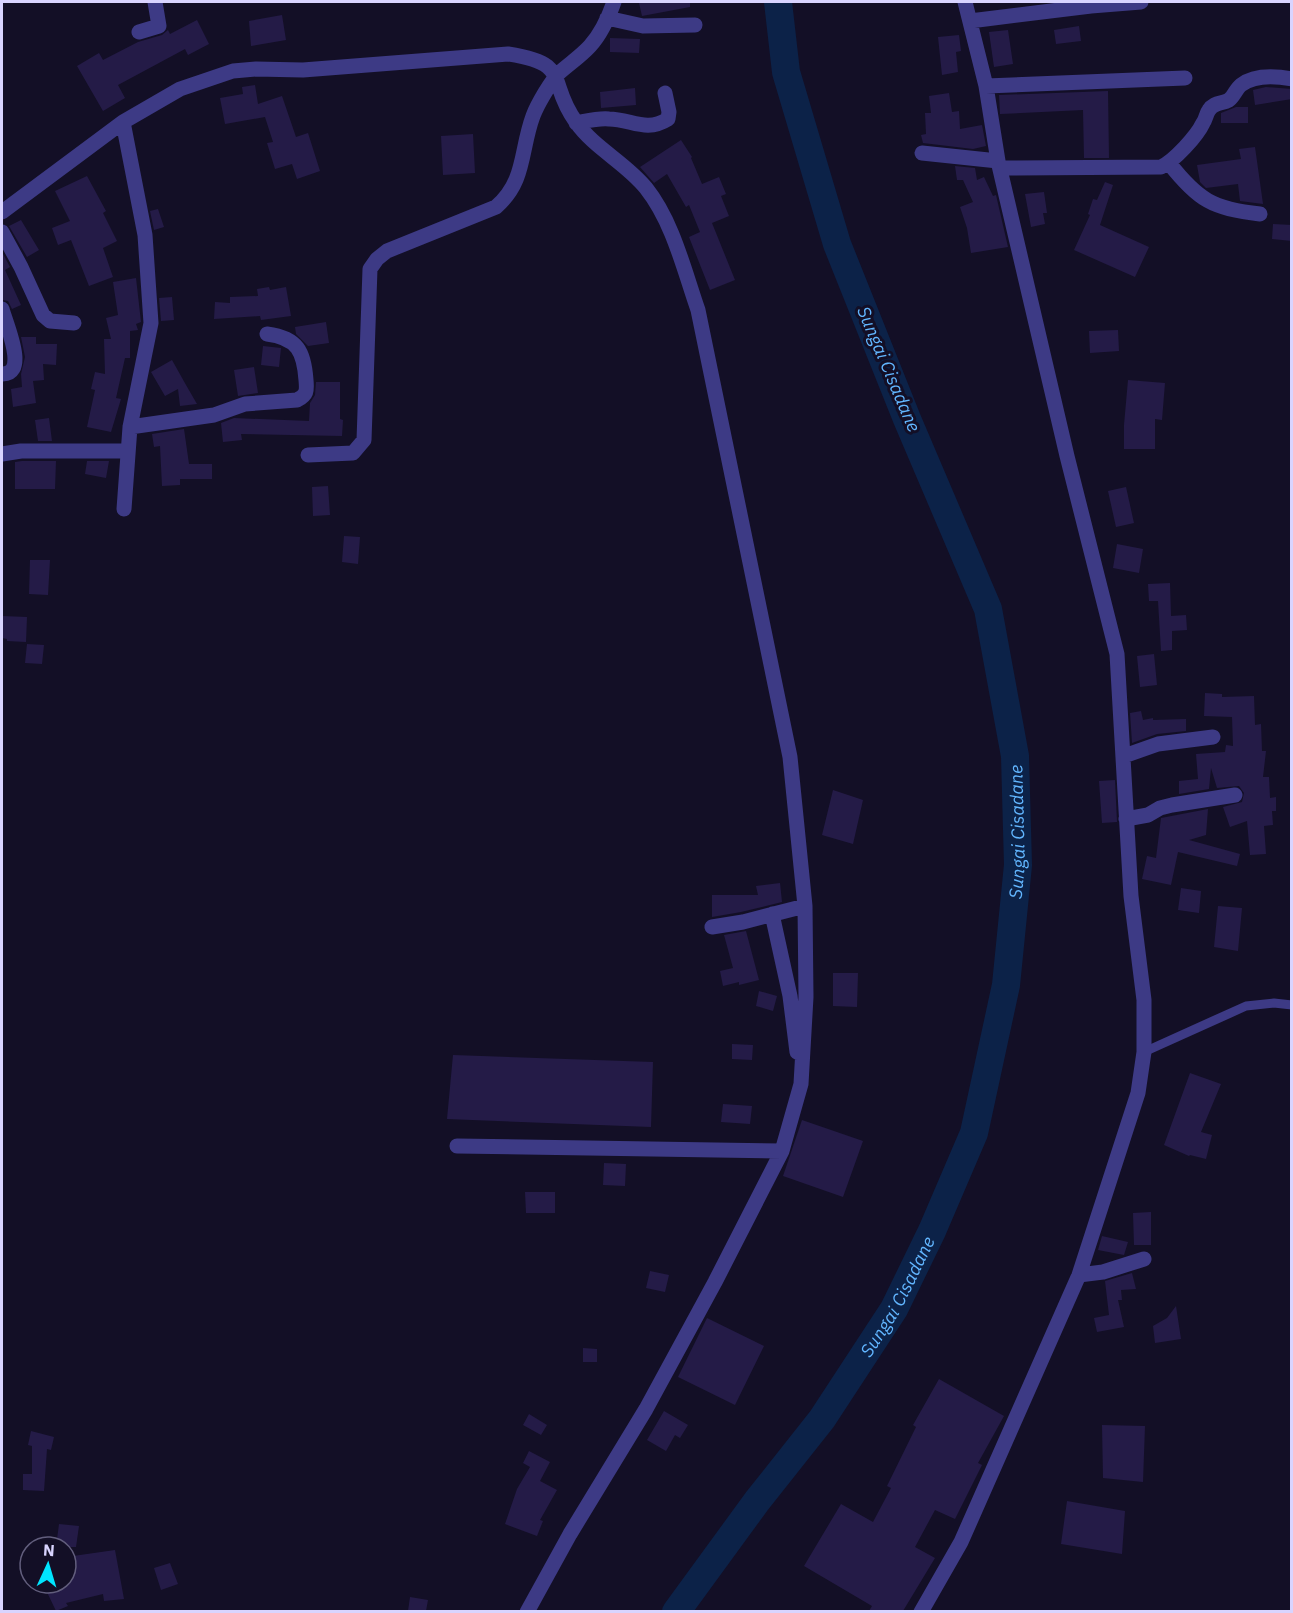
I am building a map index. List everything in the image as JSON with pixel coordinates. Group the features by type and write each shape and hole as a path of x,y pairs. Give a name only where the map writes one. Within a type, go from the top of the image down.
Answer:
{"street":[{"path":"139,32 158,28 160,24 155,2"},
{"path":"308,455 353,453 364,440 370,269 387,251 496,207 507,198 520,172 533,115 556,75 591,45 614,2"},
{"path":"921,1611 961,1542 1079,1275 1138,1093 1144,1052 1144,1000 1131,896 1117,654 1070,468 999,165 986,86 965,2"},
{"path":"970,21 1141,2"},
{"path":"607,18 643,26 695,25"},
{"path":"2,212 123,122 180,89 233,71 244,69 303,70 508,54 533,58 543,63 556,75 564,104 576,123 646,188 664,218 679,254 698,310 790,757 805,906 807,997 801,1084 782,1151 715,1282 646,1409 570,1534 527,1611"},
{"path":"922,153 999,165 1161,167 1168,163 1203,125 1209,109 1217,103 1230,99 1241,86 1253,80 1277,77 1292,79"},
{"path":"986,86 1185,78"},
{"path":"576,123 611,118 640,126 663,123 668,119 669,112 665,93"},
{"path":"123,122 145,235 151,323 130,427 124,509"},
{"path":"1168,163 1186,186 1216,206 1260,214"},
{"path":"2,232 43,315 50,321 74,323"},
{"path":"2,309 16,363 13,371 2,374"},
{"path":"130,427 214,415 245,404 297,400 303,397 307,390 303,354 285,337 267,334"},
{"path":"2,454 21,451 128,451"},
{"path":"1124,756 1158,744 1213,738"},
{"path":"1126,819 1148,815 1160,808 1172,805 1235,795"},
{"path":"712,927 743,922 805,906"},
{"path":"772,914 790,996 801,1084"},
{"path":"457,1146 782,1151"},
{"path":"1079,1275 1102,1272 1144,1259"}],"lane":[{"path":"1144,1052 1246,1006 1274,1003 1292,1005"}],"building":[{"path":"690,2 690,7 642,16 639,3"},
{"path":"282,15 286,40 251,46 249,21"},
{"path":"197,20 209,44 188,55 185,49 118,85 125,98 103,111 77,66 99,53 103,60 138,42 162,35 168,30 170,34"},
{"path":"1079,26 1081,41 1056,44 1054,30"},
{"path":"1008,30 1013,64 994,67 989,32"},
{"path":"959,35 961,51 956,52 958,72 942,75 938,37"},
{"path":"610,38 640,39 639,53 610,52"},
{"path":"255,85 258,104 282,96 296,137 308,133 320,171 297,179 292,164 275,169 267,143 273,142 265,117 225,124 220,98 243,94 242,87"},
{"path":"1266,87 1292,89 1292,99 1255,105 1253,90"},
{"path":"635,88 636,105 601,108 600,92"},
{"path":"1108,91 1109,158 1084,158 1083,110 1000,114 999,95"},
{"path":"949,93 952,112 959,111 960,129 982,125 986,146 973,149 923,143 921,135 926,134 925,113 931,113 929,96"},
{"path":"1236,107 1248,107 1248,123 1221,123 1221,113"},
{"path":"473,134 475,173 443,175 441,136"},
{"path":"681,140 692,157 702,184 719,177 726,194 721,196 729,216 712,223 735,280 710,290 689,237 700,232 689,205 686,207 667,174 654,183 640,167"},
{"path":"1255,147 1263,204 1240,201 1238,184 1206,188 1200,182 1197,165 1241,159 1239,149"},
{"path":"955,166 975,168 977,180 984,177 993,196 996,195 1008,247 971,253 967,228 960,207 973,202 963,180 957,180"},
{"path":"87,176 106,211 103,213 117,241 103,248 113,277 89,286 71,240 58,245 52,228 70,221 55,191"},
{"path":"1105,182 1113,185 1100,225 1149,247 1135,277 1074,250 1090,215 1088,214 1093,199 1097,200"},
{"path":"1044,192 1047,213 1043,213 1045,224 1031,227 1025,194"},
{"path":"158,209 164,227 154,230 150,211"},
{"path":"21,220 39,250 27,257 9,226"},
{"path":"1273,224 1292,225 1292,241 1272,239"},
{"path":"2,252 10,267 5,270 21,305 12,309 8,301 2,300"},
{"path":"136,278 141,322 136,324 138,330 130,331 130,358 125,358 116,398 121,399 111,432 87,427 95,390 91,389 95,372 105,374 104,339 111,339 106,318 118,315 113,282"},
{"path":"269,287 270,290 286,287 291,316 261,320 260,316 214,319 215,302 230,303 230,297 258,296 257,289"},
{"path":"172,297 174,320 161,321 159,298"},
{"path":"326,322 329,343 308,346 296,334 295,327"},
{"path":"1118,330 1119,351 1090,353 1089,331"},
{"path":"21,337 36,337 36,344 57,344 56,365 43,364 44,380 33,381 36,403 13,407 11,389 22,387 21,374 25,357"},
{"path":"263,346 281,348 279,367 261,365"},
{"path":"172,360 197,404 180,406 178,389 165,396 151,372"},
{"path":"254,367 258,393 238,396 234,370"},
{"path":"1128,380 1165,383 1162,420 1155,419 1155,449 1124,449"},
{"path":"316,382 340,382 342,436 241,434 242,440 223,442 221,423 234,418 309,421 310,403 315,395"},
{"path":"49,418 52,441 38,441 35,420"},
{"path":"184,429 189,464 212,464 212,479 180,479 180,485 162,486 160,446 154,447 152,434"},
{"path":"56,461 55,489 15,489 15,462"},
{"path":"87,461 109,461 106,478 85,474"},
{"path":"328,486 330,515 313,516 312,487"},
{"path":"1126,487 1134,523 1116,527 1108,491"},
{"path":"344,536 360,537 358,564 342,562"},
{"path":"1117,544 1143,549 1139,573 1113,568"},
{"path":"30,560 50,560 48,595 29,594"},
{"path":"1170,583 1171,616 1186,615 1187,630 1172,631 1172,650 1161,651 1158,601 1149,601 1148,584"},
{"path":"2,616 27,617 26,642 7,641 2,638"},
{"path":"27,644 44,645 42,664 25,663"},
{"path":"1154,654 1157,685 1140,687 1137,656"},
{"path":"1205,693 1222,694 1222,697 1254,696 1255,725 1261,724 1262,751 1266,751 1263,777 1269,777 1270,798 1276,797 1276,811 1272,811 1273,825 1264,826 1266,854 1250,855 1247,821 1230,827 1223,807 1242,802 1244,793 1239,786 1217,788 1211,768 1209,789 1179,794 1179,781 1198,779 1196,754 1225,752 1226,745 1233,746 1232,717 1204,716"},
{"path":"1141,711 1143,720 1186,719 1186,731 1157,734 1132,743 1130,713"},
{"path":"1115,780 1117,822 1102,823 1099,781"},
{"path":"833,790 863,800 853,844 822,835"},
{"path":"1208,809 1206,835 1189,840 1240,854 1237,866 1178,852 1171,885 1142,879 1147,856 1156,858 1161,818"},
{"path":"780,883 782,902 712,917 712,895 758,895 756,886"},
{"path":"1181,888 1201,891 1199,913 1178,910"},
{"path":"1218,906 1242,908 1238,951 1214,947"},
{"path":"746,931 759,980 723,986 720,971 733,968 724,935"},
{"path":"833,973 858,973 857,1007 833,1006"},
{"path":"759,991 777,996 773,1011 756,1006"},
{"path":"732,1044 753,1045 752,1060 732,1059"},
{"path":"453,1055 653,1062 651,1127 447,1119"},
{"path":"1190,1073 1221,1084 1201,1132 1212,1135 1206,1159 1189,1156 1164,1145"},
{"path":"723,1104 752,1106 750,1124 721,1122"},
{"path":"802,1120 863,1141 843,1197 783,1176"},
{"path":"604,1163 626,1164 625,1186 603,1185"},
{"path":"525,1192 555,1192 555,1213 526,1213"},
{"path":"1151,1212 1151,1245 1134,1245 1133,1213"},
{"path":"1102,1236 1128,1242 1124,1255 1098,1250"},
{"path":"650,1271 669,1275 665,1292 646,1288"},
{"path":"1132,1273 1136,1289 1121,1290 1122,1300 1118,1300 1124,1327 1097,1332 1094,1318 1109,1315 1105,1281"},
{"path":"1176,1306 1181,1339 1155,1343 1153,1326 1167,1318"},
{"path":"707,1318 764,1346 735,1405 678,1377"},
{"path":"583,1348 597,1349 597,1362 583,1362"},
{"path":"939,1379 1004,1416 978,1463 982,1465 955,1519 935,1510 915,1547 935,1558 903,1611 869,1611 872,1606 804,1566 841,1504 873,1522 891,1488 887,1486 916,1427 913,1425"},
{"path":"664,1411 688,1425 680,1438 675,1435 666,1451 647,1440"},
{"path":"529,1414 547,1425 541,1435 523,1425"},
{"path":"1102,1425 1145,1426 1143,1482 1103,1478"},
{"path":"31,1431 54,1437 51,1450 47,1449 44,1491 23,1490 23,1474 32,1474 32,1446 28,1445"},
{"path":"529,1451 550,1462 540,1481 557,1490 540,1520 543,1521 537,1536 505,1524 517,1489 530,1467 523,1463"},
{"path":"1067,1501 1125,1511 1122,1554 1061,1544"},
{"path":"59,1524 79,1526 78,1535 58,1535"},
{"path":"115,1550 124,1599 104,1601 103,1594 66,1603 68,1606 56,1611 48,1595 78,1595 78,1555"},
{"path":"170,1563 178,1584 161,1590 154,1568"},
{"path":"410,1597 428,1600 426,1611 408,1611"}],"waterway":[{"name":"Sungai Cisadane","path":"676,1612 757,1501 822,1419 894,1309 932,1231 974,1133 1006,985 1018,865 1015,756 988,609 907,419 837,244 786,72 778,2"}]}
